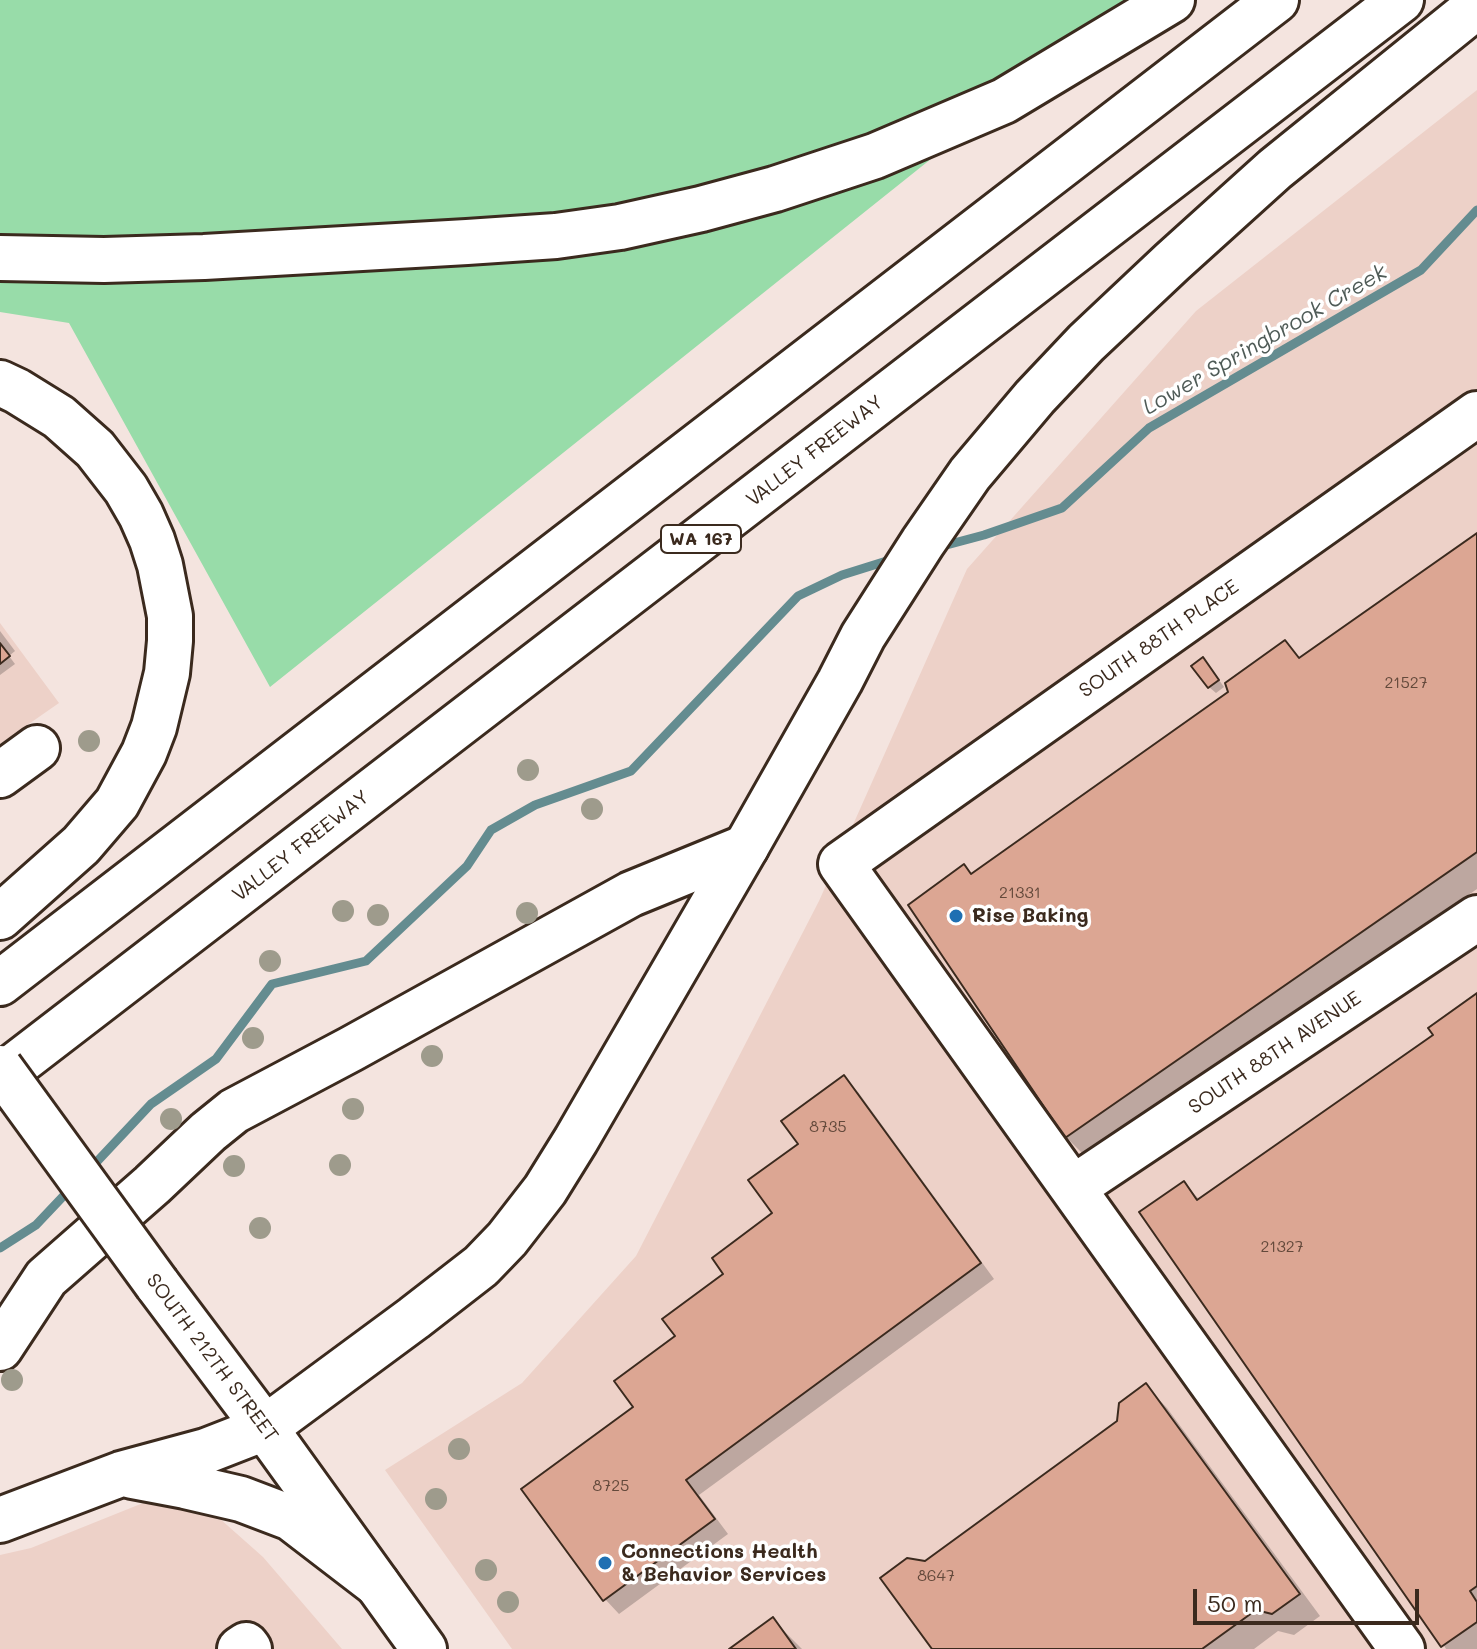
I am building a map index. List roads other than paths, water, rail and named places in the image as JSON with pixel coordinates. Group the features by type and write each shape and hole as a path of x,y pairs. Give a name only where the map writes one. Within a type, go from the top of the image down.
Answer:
{"main road":[{"path":"0,258 104,260 204,257 556,236 607,229 701,209 775,189 875,156 993,107 1172,0"},
{"path":"0,983 1276,0"},
{"name":"VALLEY FREEWAY","path":"0,1077 1401,0"},
{"path":"0,1520 121,1474 206,1451 265,1428 481,1266 507,1239 545,1190 576,1140 746,847 863,636 970,474 1086,343 1172,262 1275,169 1477,6"},
{"path":"0,383 59,417 95,449 126,489 141,515 156,553 165,585 170,628 167,673 154,727 117,803 81,845 0,917"},
{"name":"SOUTH 88TH PLACE","path":"1073,1188 841,864 1477,414"},
{"path":"0,775 37,748"},
{"path":"0,1348 46,1278 234,1111 631,894 746,847"},
{"name":"SOUTH 88TH AVENUE","path":"1073,1188 1477,918"},
{"name":"SOUTH 212TH STREET","path":"0,1068 424,1649"},
{"path":"1073,1188 1402,1649"},
{"path":"121,1474 241,1499 291,1518 377,1584"},
{"path":"240,1649 246,1645 249,1649"}],"waterway":[{"name":"Lower Springbrook Creek","path":"939,547 1062,508 1149,428 1421,270 1477,210"},
{"name":"Lower Springbrook Creek","path":"90,1169 151,1104 216,1059 272,984 366,961 467,866 491,830 535,805 631,771 798,596 842,575 893,559"},
{"name":"Lower Springbrook Creek","path":"0,1248 36,1225 71,1188"}],"place":[{"name":"Rise Baking","path":"956,916"},
{"name":"Connections Health & Behavior Services","path":"605,1563"}]}
